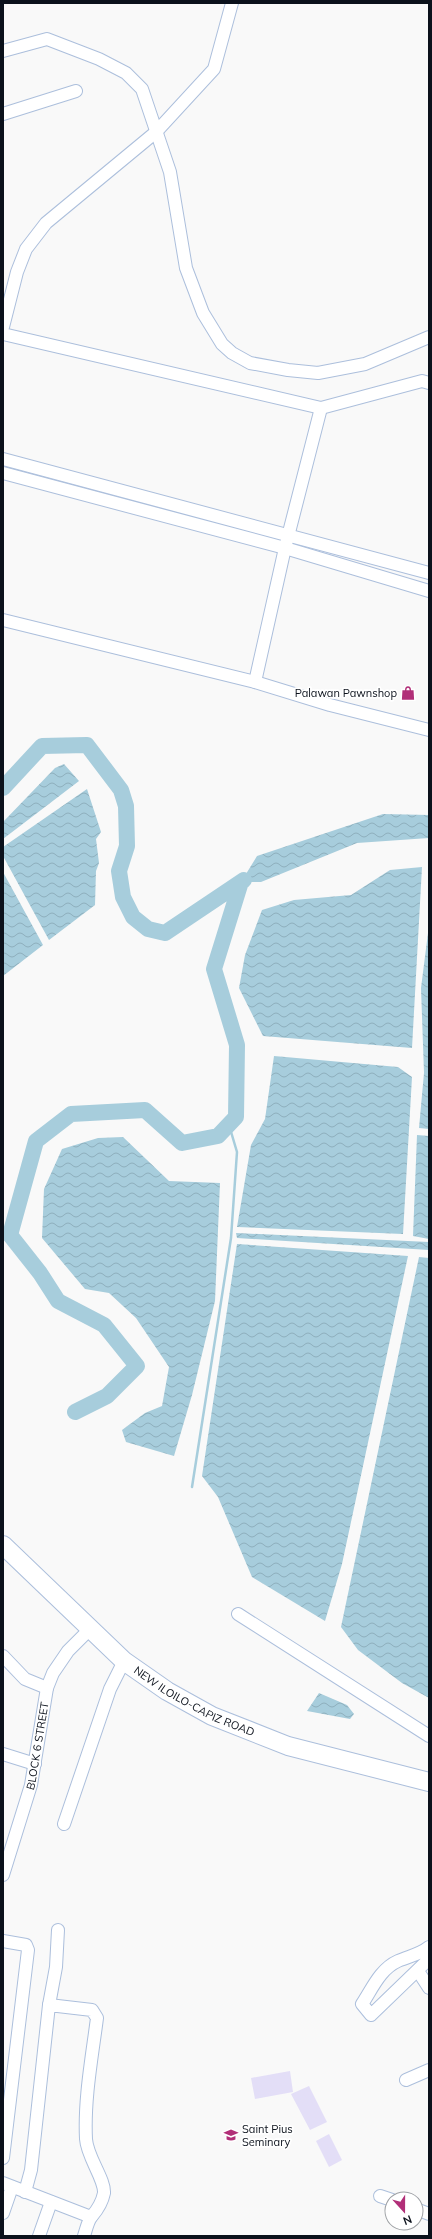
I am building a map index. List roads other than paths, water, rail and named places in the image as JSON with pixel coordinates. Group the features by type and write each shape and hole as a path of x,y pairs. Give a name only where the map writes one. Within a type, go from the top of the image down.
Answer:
{"highway":[{"name":"NEW ILOILO-CAPIZ ROAD","path":"3,1545 124,1661 167,1692 212,1716 261,1735 317,1754 429,1782"}],"street":[{"path":"3,327 17,272 26,249 46,223 156,132 214,69 232,3"},
{"path":"3,51 47,39 99,59 126,73 142,89 170,172 186,268 202,314 222,344 232,353 250,363 288,370 318,373 365,364 429,337"},
{"path":"3,114 76,91"},
{"path":"3,334 321,408 422,381 429,383"},
{"path":"255,682 288,535 321,408"},
{"path":"3,459 429,573"},
{"path":"3,473 285,548 429,591"},
{"path":"3,620 255,682 330,705 429,730"},
{"path":"238,1614 429,1736"},
{"name":"BLOCK 6 STREET","path":"3,1875 5,1858 31,1785 35,1764 36,1743 47,1688 53,1673 68,1651 90,1628"},
{"path":"3,1656 26,1679 47,1688"},
{"path":"64,1824 110,1689 124,1661"},
{"path":"3,1754 35,1764"},
{"path":"25,2192 31,2170 50,2005 56,1967 58,1930"},
{"path":"3,1941 26,1945 28,1950 3,2158"},
{"path":"429,1947 411,1958 398,1961 384,1970 362,2004 371,2015 429,1960"},
{"path":"418,1971 429,1988"},
{"path":"50,2005 92,2010 97,2018 90,2076 86,2139 88,2152 104,2191 102,2203 96,2213 91,2217 84,2236"},
{"path":"406,2080 429,2070"},
{"path":"3,2213 8,2185 91,2217"},
{"path":"380,2196 384,2197"},
{"path":"39,2236 51,2202"}],"water":[{"path":"64,764 79,781 3,839 3,822 55,768"},
{"path":"87,789 101,832 96,839 99,863 96,871 95,905 49,940 3,856 3,847"},
{"path":"383,814 429,815 429,838 357,843 261,882 241,882 257,856"},
{"path":"422,867 412,1048 263,1036 239,988 245,955 262,910 294,900 351,895 390,870"},
{"path":"3,872 43,945 3,976"},
{"path":"429,925 429,1129 419,1128 424,1073 421,988"},
{"path":"274,1056 398,1067 412,1077 403,1234 237,1227 251,1145 265,1119"},
{"path":"417,1135 429,1136 429,1239 413,1236"},
{"path":"123,1137 169,1181 220,1183 215,1301 192,1395 174,1456 126,1442 122,1430 145,1413 162,1406 169,1367 136,1318 109,1293 85,1289 42,1238 44,1189 62,1149 98,1138"},
{"path":"236,1233 429,1242 429,1250 237,1238"},
{"path":"237,1244 408,1256 342,1564 325,1621 252,1577 218,1497 202,1476"},
{"path":"419,1257 429,1258 429,1698 402,1683 358,1650 341,1627"},
{"path":"319,1693 347,1705 354,1714 350,1719 307,1711"}],"waterway":[{"path":"3,788 42,746 87,745 121,790 126,806 127,846 119,871 123,897 133,917 148,929 165,933 244,880"},
{"path":"75,1412 107,1396 137,1366 104,1325 58,1301 40,1273 10,1235 36,1141 71,1114 145,1110 182,1143 218,1136 236,1117 237,1045 214,969 241,882"},
{"path":"192,1487 231,1238 237,1152 229,1125"}],"place":[{"name":"Palawan Pawnshop","path":"408,693"},
{"name":"Saint Pius Seminary","path":"231,2135"}]}
